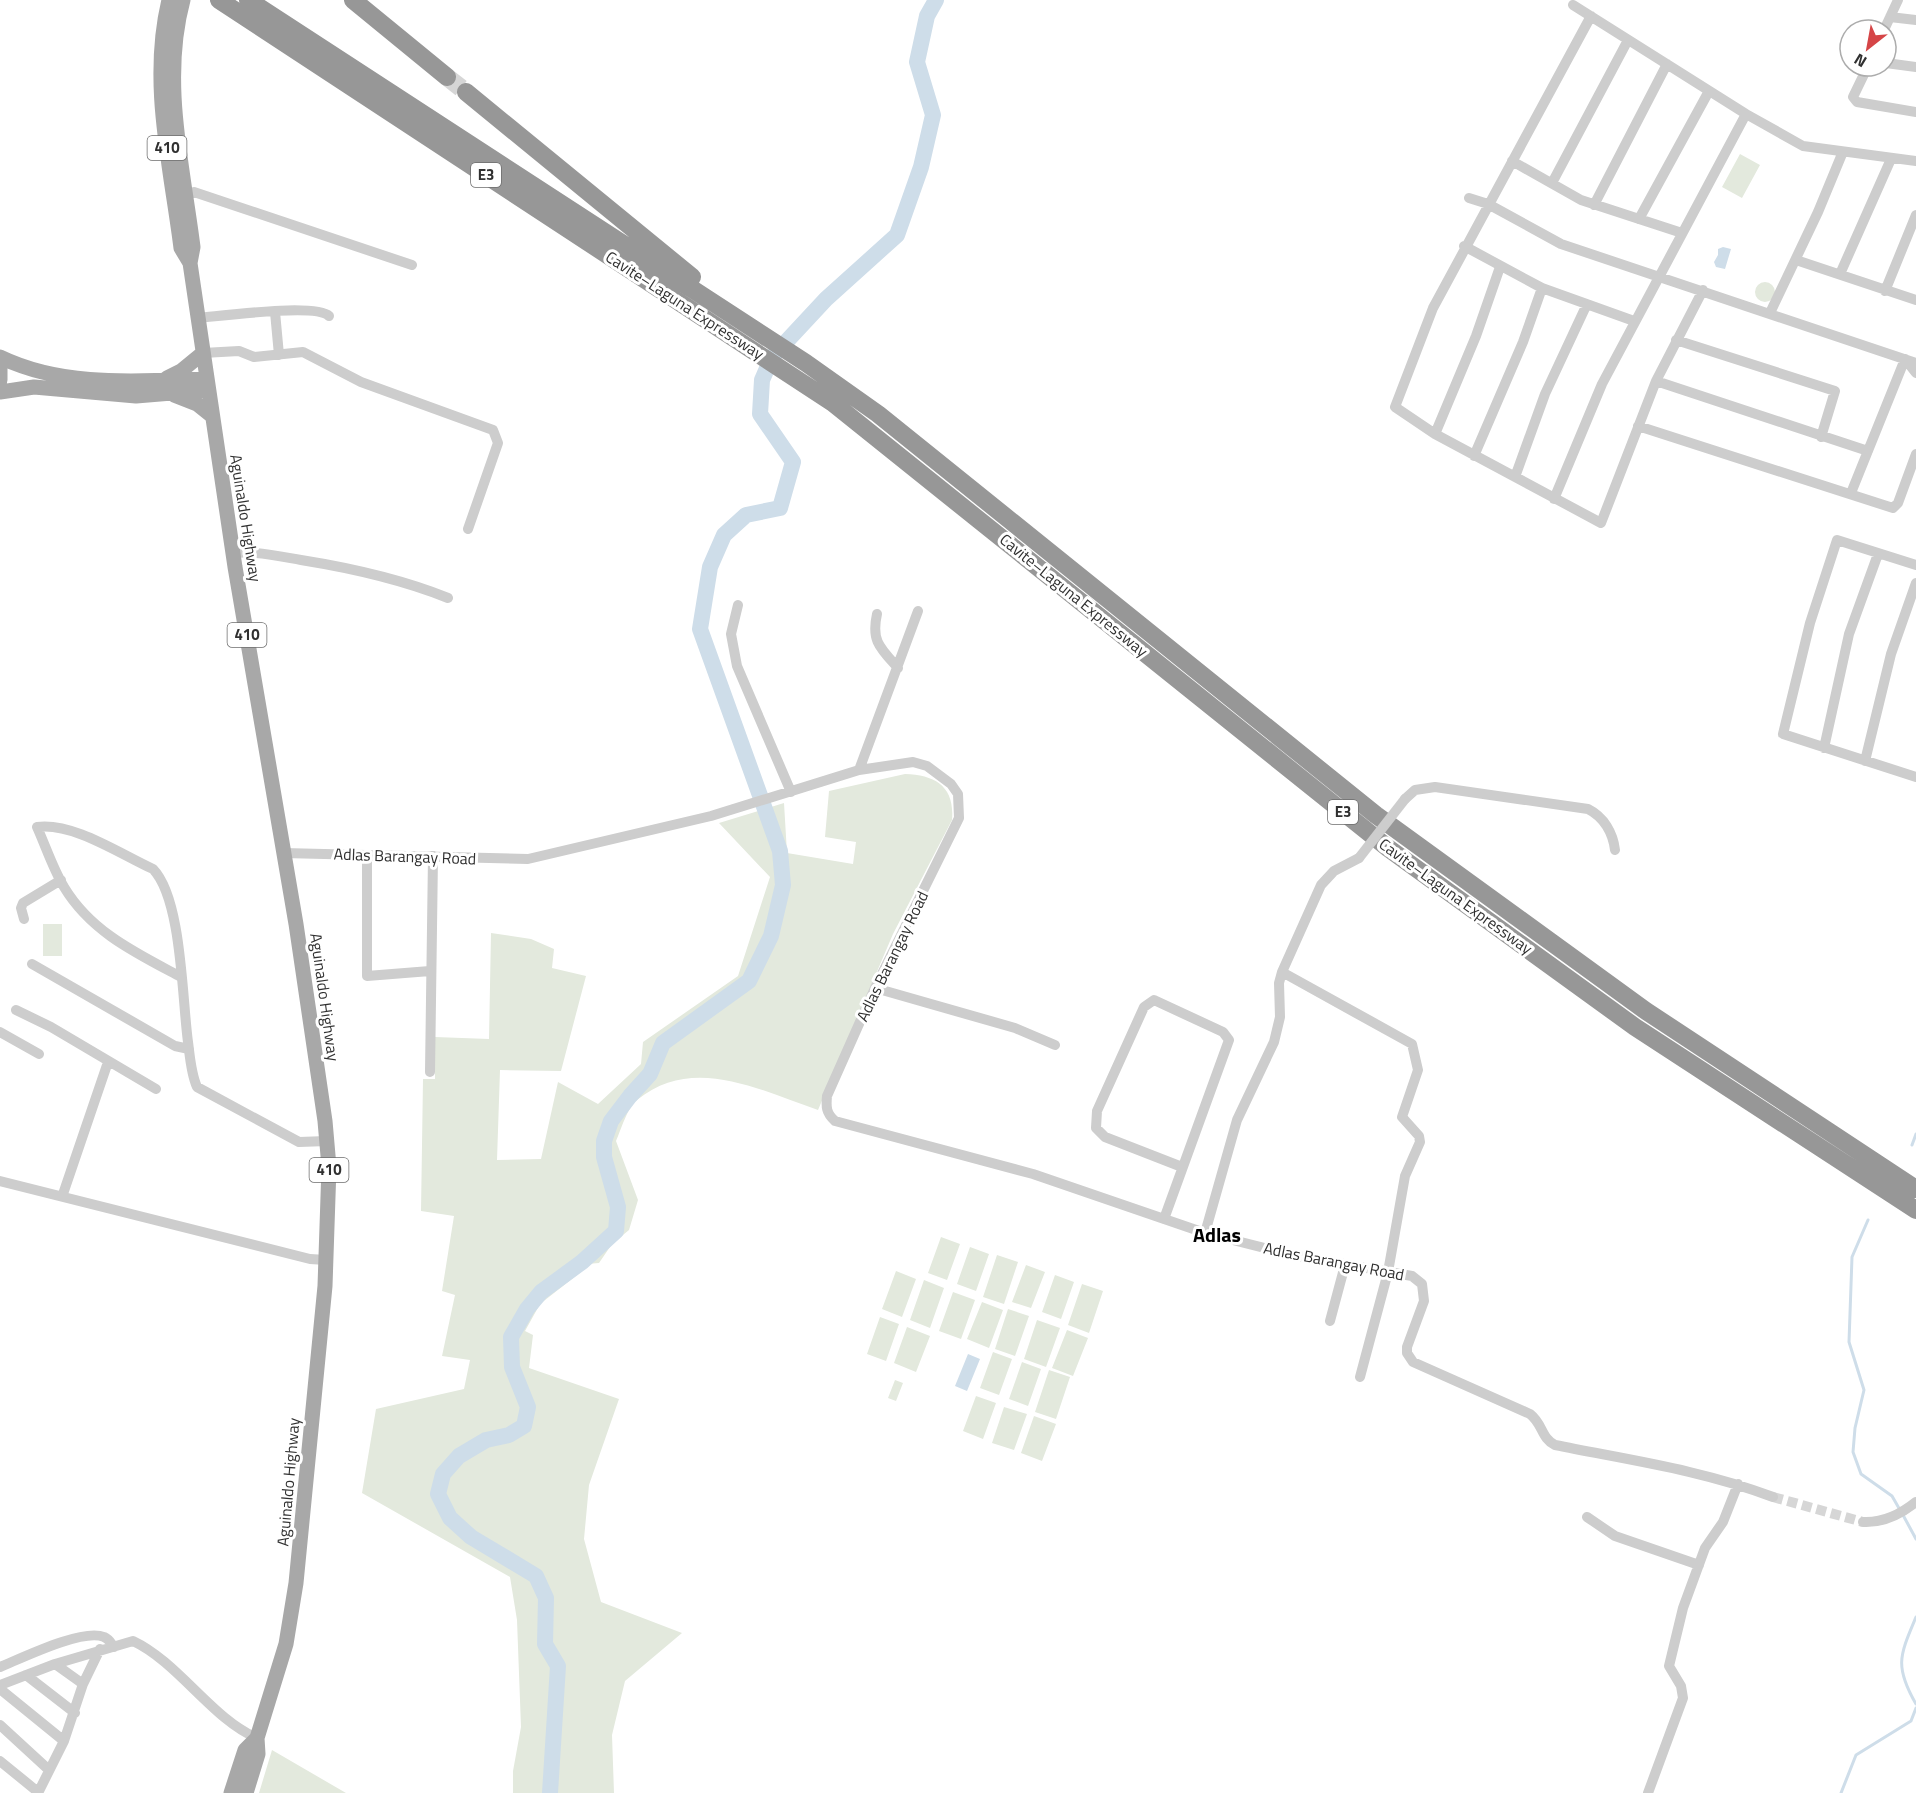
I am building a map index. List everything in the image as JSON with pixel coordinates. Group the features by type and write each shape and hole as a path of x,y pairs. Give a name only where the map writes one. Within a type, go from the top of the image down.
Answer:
{"highway":[{"name":"Cavite–Laguna Expressway","path":"219,0 759,343 878,414 1376,815 1646,1011 1916,1189"},
{"name":"Cavite–Laguna Expressway","path":"248,0 759,343"},
{"path":"353,0 447,77"},
{"path":"466,92 759,343"},
{"name":"Cavite–Laguna Expressway","path":"802,370 868,429 1388,848 1635,1027 1916,1210"}],"main road":[{"name":"Aguinaldo Highway","path":"170,0 169,34 172,81 193,247 190,263 233,554 283,853 327,1141 326,1260 296,1583 286,1644 257,1738 258,1754 246,1793"},
{"name":"Aguinaldo Highway","path":"183,0 161,56 163,117 182,248 190,263"},
{"path":"165,387 203,353"},
{"path":"0,357 27,369 104,381 165,387 192,401 212,416"},
{"path":"0,366 0,380"},
{"path":"0,392 34,387 113,395 165,387 208,385"},
{"name":"Aguinaldo Highway","path":"231,1793 246,1750 257,1738"}],"street":[{"path":"1899,0 1890,17 1916,20"},
{"path":"1573,5 1746,114 1803,146 1842,154 1916,161"},
{"path":"1591,16 1464,246 1433,308 1395,407 1435,434 1474,456 1601,523 1656,381 1703,290"},
{"path":"1552,183 1628,40"},
{"path":"1594,205 1667,64"},
{"path":"1898,65 1916,67"},
{"path":"1862,78 1853,97 1857,102 1916,112"},
{"path":"1638,219 1709,91"},
{"path":"1554,499 1602,384 1746,114"},
{"path":"1770,313 1796,260 1842,154"},
{"path":"1840,274 1891,159"},
{"path":"1512,161 1581,200 1682,232"},
{"path":"186,194 194,192 412,265"},
{"path":"1469,198 1488,204 1561,244 1916,363"},
{"path":"1885,291 1916,215"},
{"path":"1464,246 1542,288 1634,321"},
{"path":"1796,260 1916,300"},
{"path":"1435,434 1476,336 1500,267"},
{"path":"1474,456 1542,288"},
{"path":"1515,477 1545,394 1587,304"},
{"path":"198,318 322,311 329,316"},
{"path":"275,312 279,355"},
{"path":"1676,340 1835,391 1821,437"},
{"path":"203,353 239,351 254,357 303,352 361,382 495,432 498,443 468,529"},
{"path":"1905,359 1916,373"},
{"path":"1851,494 1905,359"},
{"path":"1656,381 1868,451"},
{"path":"1638,426 1893,508 1898,503 1916,454"},
{"path":"1915,774 1782,734 1810,623 1837,540 1916,565"},
{"path":"233,554 273,554 333,564 414,584 448,598"},
{"path":"1824,748 1849,634 1878,554"},
{"path":"1866,761 1891,654 1916,583"},
{"path":"738,605 731,634 737,666 791,792"},
{"path":"859,770 918,611"},
{"path":"877,614 874,629 876,640 898,668"},
{"name":"Adlas Barangay Road","path":"283,853 528,859 752,805 859,770 913,762 927,766 951,784 958,794 959,818 875,988 827,1096 828,1115 835,1121 1033,1174 1205,1233 1292,1255 1412,1276 1422,1284 1424,1301 1407,1347 1409,1358 1413,1362 1530,1414 1540,1422 1552,1444 1635,1459 1738,1484"},
{"path":"1205,1233 1237,1120 1274,1042 1280,1017 1279,983 1282,972 1321,885 1334,871 1359,858 1405,799 1421,788 1435,787 1588,809 1602,820 1614,839 1615,850"},
{"path":"181,977 120,944 94,925 75,904 61,880 37,827 50,825 68,829 153,869 163,883 169,900 180,957 189,1049 197,1087 298,1142 327,1141"},
{"path":"367,855 367,976 430,971"},
{"path":"430,1072 433,856"},
{"path":"24,919 21,908 23,903 61,880"},
{"path":"32,964 175,1046 189,1049"},
{"path":"1282,972 1412,1044 1418,1070 1402,1117 1419,1136 1420,1142 1403,1184 1388,1272 1360,1377"},
{"path":"875,988 1015,1028 1055,1045"},
{"path":"1164,1219 1227,1049 1229,1037 1154,1000 1144,1007 1097,1111 1096,1128 1105,1137 1182,1167"},
{"path":"16,1010 51,1027 156,1089"},
{"path":"0,1032 39,1054"},
{"path":"63,1194 108,1062"},
{"path":"0,1181 63,1194 310,1258 326,1260"},
{"path":"1330,1321 1346,1265"},
{"path":"1648,1793 1683,1698 1681,1686 1669,1666 1683,1608 1708,1543 1725,1518 1738,1484 1773,1497"},
{"path":"1863,1522 1874,1522 1892,1517 1912,1505"},
{"path":"1587,1517 1615,1536 1699,1565"},
{"path":"0,1667 66,1642 92,1635 104,1637 114,1647"},
{"path":"64,1741 0,1687 55,1664 133,1641 143,1646 239,1728 257,1738"},
{"path":"0,1761 38,1792 64,1741 83,1684 100,1649"},
{"path":"55,1664 83,1684"},
{"path":"26,1675 75,1713"},
{"path":"0,1725 49,1770"}],"shaded area":[{"path":"1740,154 1760,165 1742,198 1722,187"},
{"path":"1765,282 1772,285 1775,292 1772,299 1765,302 1758,299 1755,292 1758,285"},
{"path":"905,774 926,777 941,785 947,791 950,799 952,820 893,934 818,1110 750,1086 726,1080 703,1078 681,1079 658,1086 637,1100 627,1114 616,1141 638,1200 629,1230 612,1244 599,1263 587,1264 577,1275 540,1304 525,1331 533,1335 529,1368 619,1399 589,1485 584,1539 601,1602 682,1633 625,1681 612,1735 614,1793 513,1793 513,1771 521,1727 517,1620 510,1577 362,1493 376,1409 464,1389 470,1360 442,1356 455,1295 442,1291 454,1216 421,1211 423,1079 435,1079 435,1037 489,1039 491,933 531,939 554,949 552,968 586,976 561,1071 500,1070 497,1160 541,1159 558,1082 598,1104 641,1064 643,1042 738,976 770,877 719,823 784,803 787,853 853,864 856,842 825,837 829,791"},
{"path":"43,924 62,924 62,956 43,956"},
{"path":"941,1237 960,1244 947,1280 928,1273"},
{"path":"970,1247 989,1254 976,1291 957,1284"},
{"path":"997,1255 1018,1262 1004,1304 983,1297"},
{"path":"1026,1265 1045,1272 1031,1308 1012,1302"},
{"path":"896,1271 916,1279 902,1317 882,1309"},
{"path":"1055,1275 1074,1282 1061,1319 1042,1312"},
{"path":"924,1280 944,1288 930,1328 910,1320"},
{"path":"1082,1284 1103,1291 1089,1333 1068,1325"},
{"path":"953,1292 975,1300 961,1339 939,1331"},
{"path":"982,1302 1003,1310 989,1348 967,1339"},
{"path":"1008,1309 1029,1316 1015,1356 995,1349"},
{"path":"880,1317 899,1324 886,1361 867,1354"},
{"path":"1037,1320 1060,1328 1046,1367 1024,1359"},
{"path":"907,1327 930,1336 916,1372 894,1363"},
{"path":"1067,1330 1088,1338 1073,1376 1052,1368"},
{"path":"993,1352 1012,1359 999,1395 980,1388"},
{"path":"1022,1362 1041,1369 1028,1406 1009,1399"},
{"path":"1049,1370 1070,1377 1056,1419 1035,1412"},
{"path":"895,1380 903,1383 896,1401 888,1398"},
{"path":"976,1396 996,1403 983,1439 963,1431"},
{"path":"1004,1407 1027,1414 1014,1450 992,1443"},
{"path":"1034,1416 1056,1424 1042,1461 1021,1453"},
{"path":"272,1750 346,1793 259,1793"}],"water":[{"path":"1723,247 1731,249 1725,269 1716,267 1714,262 1718,249"},
{"path":"968,1354 980,1359 967,1391 955,1386"}],"waterway":[{"path":"550,1793 558,1666 545,1644 546,1598 536,1576 471,1537 450,1518 438,1494 443,1474 459,1456 486,1440 509,1435 524,1426 528,1407 512,1367 511,1337 527,1309 541,1292 582,1262 616,1231 618,1207 604,1157 604,1141 611,1121 650,1074 663,1043 749,981 771,936 783,885 780,851 700,629 710,567 724,535 746,515 780,508 793,462 760,414 762,380 772,357 826,299 897,235 921,167 933,115 917,62 927,16 936,0"},
{"path":"1912,1145 1916,1134"},
{"path":"1868,1220 1852,1257 1849,1342 1864,1390 1855,1428 1853,1452 1861,1474 1892,1496 1900,1510"},
{"path":"1903,1515 1916,1539"},
{"path":"1916,1617 1906,1641 1902,1660 1904,1680 1916,1704"},
{"path":"1841,1793 1856,1755 1911,1721 1916,1708"}],"tunnel":[{"path":"447,77 466,92"},
{"path":"1773,1497 1863,1522"}],"district":[{"name":"Adlas","path":"1217,1235"}]}
